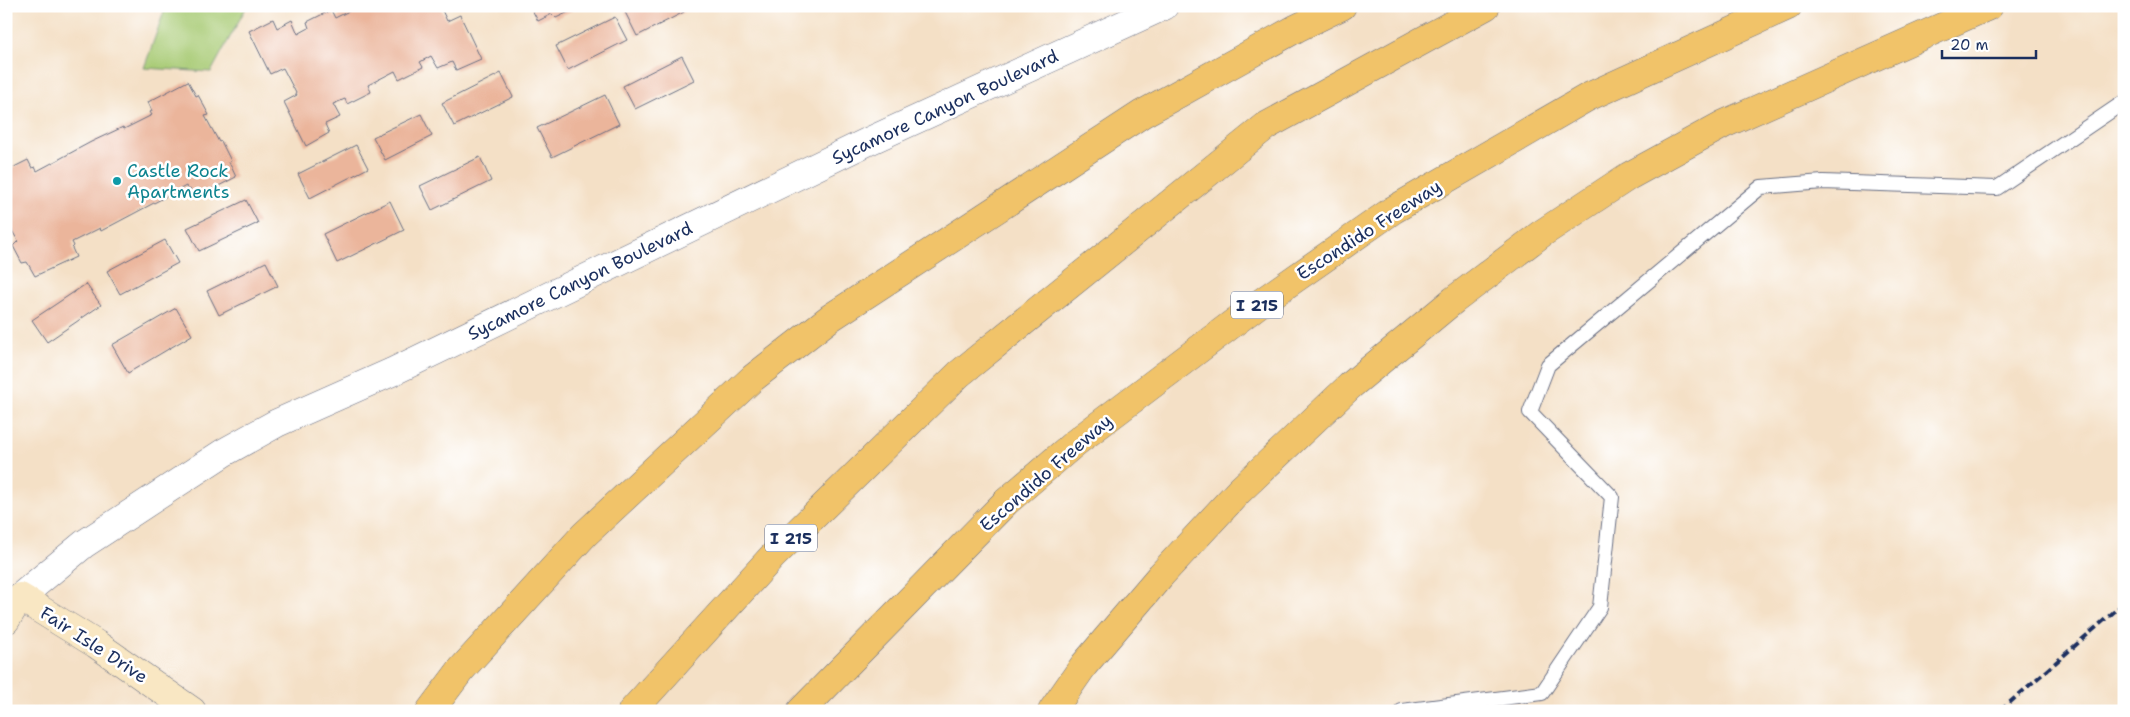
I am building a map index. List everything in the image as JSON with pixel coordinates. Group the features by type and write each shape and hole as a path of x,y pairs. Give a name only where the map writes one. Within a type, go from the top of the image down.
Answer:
{"highway":[{"path":"430,711 460,671 584,535 753,378 830,318 1142,114 1297,28 1342,6"},
{"name":"I 215","path":"632,711 772,557 959,374 1266,126 1486,6"},
{"name":"Escondido Freeway","path":"801,711 1006,502 1075,443 1256,306 1393,210 1588,97 1788,6"},
{"path":"1052,711 1084,665 1161,575 1239,491 1350,386 1454,300 1541,234 1629,176 1724,124 1989,6"}],"main road":[{"name":"Sycamore Canyon Boulevard","path":"6,620 10,594"},
{"name":"Fair Isle Drive","path":"10,594 96,644 192,711"}],"street":[{"name":"Sycamore Canyon Boulevard","path":"10,594 223,453 277,423 392,372 868,142 1164,6"}],"lane":[{"path":"1402,711 1542,693 1600,607 1612,497 1530,412 1548,365 1761,187 1823,182 1997,188 2124,102"}],"green space":[{"path":"166,6 247,6 211,72 144,68"}],"building":[{"path":"359,6 440,6 447,21 460,15 481,59 456,70 452,62 438,68 431,56 420,62 423,67 399,79 395,71 368,85 371,92 347,104 345,99 333,104 340,117 325,124 329,133 306,146 284,102 297,95 283,68 270,74 249,31 273,19 277,28 292,20 298,34 309,28 307,22 331,10 335,18"},
{"path":"530,6 571,6 573,10 556,18 552,14 538,21"},
{"path":"637,6 681,6 684,12 637,36 625,12"},
{"path":"615,17 627,40 568,70 556,46"},
{"path":"682,56 694,80 635,109 623,86"},
{"path":"501,73 513,97 454,126 442,103"},
{"name":"Castle Rock Apartments","path":"188,81 209,115 205,116 219,142 221,141 231,161 229,162 236,177 194,197 186,186 101,231 100,228 72,242 74,246 72,248 76,257 35,276 27,262 22,263 13,246 18,241 6,220 6,171 28,160 32,168 35,167 37,171 91,142 123,127 124,129 152,115 148,102"},
{"path":"605,95 619,124 552,157 537,128"},
{"path":"421,114 432,136 385,160 373,137"},
{"path":"356,145 368,168 310,198 298,174"},
{"path":"480,157 491,181 432,210 420,186"},
{"name":"Castle Rock Apartments","path":"246,200 258,223 199,251 187,228"},
{"path":"390,201 404,230 337,263 323,234"},
{"name":"Castle Rock Apartments","path":"165,240 178,263 120,294 107,271"},
{"path":"266,262 278,286 219,315 207,291"},
{"path":"86,284 101,305 47,342 32,320"},
{"path":"176,308 192,335 128,373 112,345"}],"railway":[{"path":"2000,711 2124,603"}],"place":[{"name":"Castle Rock Apartments","path":"117,181"}]}
